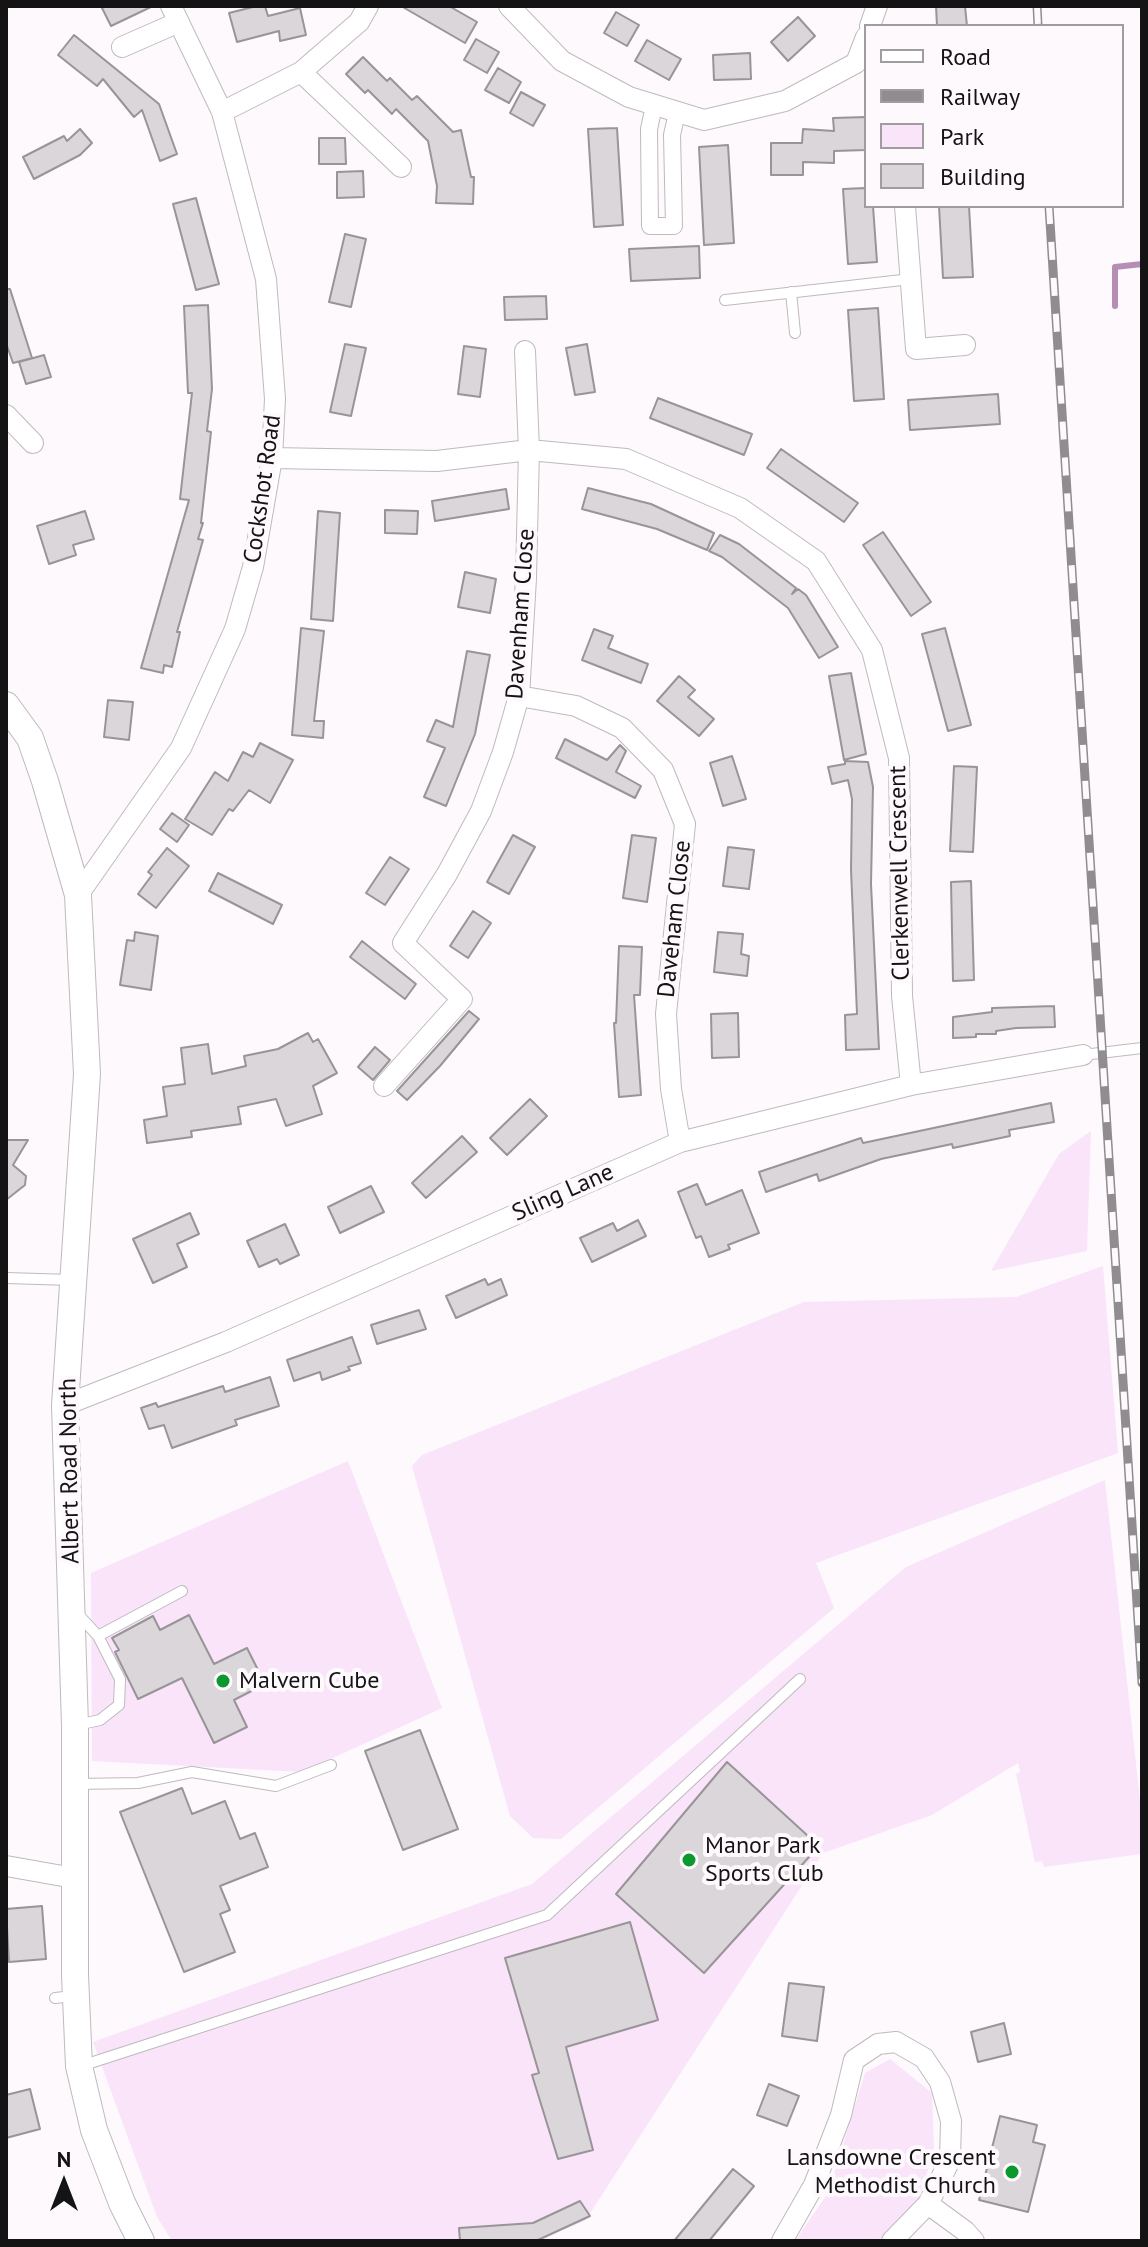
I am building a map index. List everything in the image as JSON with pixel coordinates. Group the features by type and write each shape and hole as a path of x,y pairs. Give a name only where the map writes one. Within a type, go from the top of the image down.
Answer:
{"street":[{"path":"222,112 301,72 359,22 368,6"},
{"path":"509,6 562,61 629,97 704,120 785,101 861,67"},
{"path":"122,47 175,14"},
{"name":"Cockshot Road","path":"78,895 181,748 235,629 253,567 272,458 275,399 266,279 222,112 175,14"},
{"path":"301,72 401,167"},
{"path":"654,106 649,129 650,226 674,226 672,135 677,113"},
{"path":"905,208 916,349 965,345"},
{"path":"525,351 529,450"},
{"path":"6,415 33,443"},
{"name":"Clerkenwell Crescent","path":"272,458 437,461 529,450 626,459 740,508 816,561 872,650 899,758 902,996 911,1085"},
{"name":"Davenham Close","path":"384,1086 462,999 403,943 447,874 481,811 519,696 529,450"},
{"name":"Daveham Close","path":"519,696 576,706 622,728 663,770 685,824 666,1014 671,1089 680,1142"},
{"name":"Albert Road North","path":"6,705 30,738 78,895 87,1074 65,1405 75,1726 74,1878 65,1997 94,2130 122,2203 141,2241"},
{"name":"Sling Lane","path":"65,1405 226,1342 680,1142 911,1085 1083,1055"},
{"path":"6,1866 74,1878"},
{"path":"782,2241 814,2185 841,2115 854,2060 878,2044 896,2042 924,2058 940,2082 951,2121 950,2160 928,2204 892,2241"},
{"path":"928,2204 974,2241"}],"lane":[{"path":"725,300 911,279"},
{"path":"791,292 795,333"},
{"path":"1083,1055 1142,1048"},
{"path":"6,1278 74,1280"},
{"path":"98,1636 182,1591"},
{"path":"72,1607 98,1636 120,1679 119,1705 100,1720 75,1726"},
{"path":"79,2066 547,1915 800,1679"},
{"path":"74,1784 138,1783 192,1772 276,1786 331,1765"}],"green space":[{"path":"1091,1131 1087,1251 991,1271 1059,1154"},
{"path":"1103,1266 1118,1453 816,1563 834,1608 561,1839 533,1838 510,1816 412,1466 422,1455 804,1302 1016,1297"},
{"path":"348,1461 442,1708 302,1772 92,1761 91,1573"},
{"name":"Manor Park Sports Club","path":"1105,1480 1142,1819 1142,1854 1044,1867 1042,1861 1035,1862 1016,1774 1020,1772 1018,1763 932,1815 823,1853 585,2221 535,2241 172,2241 157,2217 93,2042 532,1884 906,1567"},
{"path":"890,2059 932,2093 934,2148 919,2201 877,2241 795,2241 828,2193 865,2073"}],"building":[{"path":"101,6 153,6 111,26"},
{"path":"265,6 268,16 300,8 306,35 280,41 279,31 237,42 229,13"},
{"path":"401,6 449,6 477,22 465,43"},
{"path":"936,6 965,6 967,24 937,24"},
{"path":"616,12 639,25 627,46 604,33"},
{"path":"798,17 815,36 788,61 771,42"},
{"path":"74,35 159,104 177,154 160,161 142,110 134,117 103,79 97,86 58,55"},
{"path":"476,39 499,52 487,73 464,60"},
{"path":"647,40 681,59 669,80 635,61"},
{"path":"750,53 751,79 714,80 713,55"},
{"path":"363,57 412,100 417,96 453,132 461,130 471,177 474,177 473,204 436,203 437,186 428,141 396,109 392,114 346,74"},
{"path":"498,68 521,82 509,103 485,90"},
{"path":"521,92 545,105 533,126 510,113"},
{"path":"864,117 864,150 834,151 834,163 803,162 803,175 771,175 771,143 802,143 803,129 834,131 833,118"},
{"path":"617,128 623,225 594,227 588,129"},
{"path":"80,129 92,143 80,155 34,179 23,157 64,136 67,141"},
{"path":"319,138 345,138 346,164 319,164"},
{"path":"728,145 734,243 704,245 699,147"},
{"path":"363,171 364,197 337,198 337,172"},
{"path":"864,188 864,208 873,208 877,262 848,264 843,189"},
{"path":"196,198 219,284 196,290 173,204"},
{"path":"939,208 969,208 973,277 943,278"},
{"path":"345,234 366,239 351,307 329,302"},
{"path":"699,246 700,278 631,281 629,249"},
{"path":"6,289 10,289 32,358 13,363 6,343"},
{"path":"546,296 547,319 505,320 504,297"},
{"path":"208,305 212,389 203,523 198,539 203,540 177,632 180,632 172,667 164,665 163,673 141,668 189,500 180,499 192,393 188,393 184,306"},
{"path":"878,308 884,399 854,401 848,310"},
{"path":"345,344 366,348 351,416 330,412"},
{"path":"587,344 595,392 575,395 566,348"},
{"path":"464,346 486,349 480,397 458,394"},
{"path":"44,355 51,377 26,384 19,362"},
{"path":"998,394 1000,424 910,430 908,400"},
{"path":"658,398 752,434 744,455 650,418"},
{"path":"781,449 858,503 844,522 767,468"},
{"path":"588,488 651,504 714,533 707,550 657,529 582,509"},
{"path":"506,489 509,509 435,521 432,501"},
{"path":"385,510 418,511 417,534 385,533"},
{"path":"85,511 94,539 73,545 76,555 49,564 37,526"},
{"path":"318,511 340,513 333,621 311,619"},
{"path":"883,532 931,602 911,616 863,545"},
{"path":"720,535 739,544 796,588 792,594 798,589 806,595 838,647 819,658 788,608 722,557 709,551"},
{"path":"465,572 496,579 490,613 458,607"},
{"path":"301,628 324,631 314,721 324,721 323,738 292,735"},
{"path":"945,628 971,725 948,731 922,634"},
{"path":"594,629 613,636 608,648 648,664 641,683 582,660"},
{"path":"467,651 490,655 475,734 446,806 424,797 445,748 427,741 436,720 453,727"},
{"path":"851,673 866,754 844,760 829,676"},
{"path":"679,676 695,690 688,697 714,719 699,736 657,701"},
{"path":"108,700 133,702 129,740 104,737"},
{"path":"565,739 607,760 620,745 626,751 616,772 641,786 635,798 556,758"},
{"path":"260,743 293,760 270,803 249,790 233,811 229,809 212,835 185,819 215,772 228,781 243,752 253,757"},
{"path":"732,756 746,799 723,806 710,763"},
{"path":"845,761 868,762 873,787 871,884 879,1049 846,1050 845,1015 857,1014 851,870 852,799 848,780 832,784 828,767 845,764"},
{"path":"954,766 977,767 973,852 950,851"},
{"path":"172,813 189,825 177,842 160,829"},
{"path":"513,835 535,847 509,894 487,882"},
{"path":"632,835 656,838 647,902 623,898"},
{"path":"728,847 754,850 749,889 723,886"},
{"path":"167,848 189,866 156,908 138,894 152,875 148,872"},
{"path":"390,857 409,869 385,905 366,893"},
{"path":"218,873 282,905 273,924 209,891"},
{"path":"971,881 974,980 953,981 951,882"},
{"path":"473,911 491,923 468,958 450,946"},
{"path":"135,932 158,936 151,990 120,985 127,940 134,941"},
{"path":"718,932 743,934 741,954 749,956 747,976 714,972"},
{"path":"362,941 416,984 405,999 350,957"},
{"path":"619,946 642,947 640,995 634,995 641,1095 619,1097 614,1023"},
{"path":"1054,1006 1055,1027 1016,1028 996,1031 996,1034 953,1038 953,1017 992,1012 992,1008"},
{"path":"469,1011 479,1019 407,1100 397,1091"},
{"path":"738,1013 739,1057 712,1058 711,1014"},
{"path":"308,1033 313,1042 318,1039 337,1073 313,1086 322,1114 286,1126 276,1099 238,1107 241,1124 191,1131 192,1137 147,1143 144,1120 167,1116 163,1087 185,1084 181,1048 208,1044 212,1074 246,1066 244,1056 278,1049"},
{"path":"375,1047 390,1060 373,1080 358,1067"},
{"path":"530,1099 547,1116 507,1155 490,1138"},
{"path":"1051,1103 1054,1122 1009,1130 1010,1136 881,1159 819,1181 817,1174 766,1192 759,1172 861,1138 863,1143"},
{"path":"462,1136 477,1152 426,1198 412,1183"},
{"path":"6,1140 28,1140 13,1165 26,1176 25,1185 6,1200"},
{"path":"697,1184 706,1205 742,1190 759,1233 728,1245 730,1249 709,1257 701,1236 696,1238 678,1192"},
{"path":"371,1186 384,1212 340,1233 328,1207"},
{"path":"190,1213 199,1234 177,1244 187,1267 153,1283 133,1239"},
{"path":"638,1220 646,1236 592,1262 580,1238 613,1223 617,1231"},
{"path":"285,1224 299,1255 280,1264 277,1259 259,1267 247,1241"},
{"path":"485,1279 488,1285 501,1279 507,1295 456,1318 446,1296"},
{"path":"419,1310 426,1329 377,1344 371,1325"},
{"path":"352,1337 361,1363 322,1380 320,1372 294,1381 287,1360"},
{"path":"270,1377 279,1406 235,1420 237,1425 172,1448 164,1425 149,1429 141,1408 156,1403 158,1407 223,1386 225,1392"},
{"name":"Malvern Cube","path":"189,1615 214,1664 247,1648 265,1684 234,1700 247,1727 214,1743 182,1678 138,1699 115,1652 119,1650 112,1638 153,1616 160,1630"},
{"path":"420,1730 458,1829 403,1850 365,1751"},
{"path":"727,1762 819,1846 704,1973 616,1894"},
{"path":"182,1788 192,1814 225,1801 240,1839 255,1833 268,1867 220,1886 230,1910 220,1914 235,1952 184,1972 120,1812"},
{"path":"42,1906 46,1959 9,1962 6,1909"},
{"path":"630,1922 658,2020 566,2047 593,2150 558,2159 532,2075 539,2073 505,1958"},
{"path":"789,1983 824,1987 817,2041 782,2036"},
{"path":"1004,2023 1011,2054 978,2062 971,2032"},
{"path":"769,2084 799,2096 787,2126 757,2115"},
{"path":"30,2089 40,2129 6,2138 6,2095"},
{"name":"Lansdowne Crescent Methodist Church","path":"1000,2116 1037,2125 1033,2142 1045,2145 1028,2212 979,2200"},
{"path":"733,2169 754,2186 709,2241 674,2241"},
{"path":"580,2201 590,2216 538,2240 460,2241 459,2228 533,2223"}],"waterway":[{"path":"1115,306 1115,267 1142,264"}],"railway":[{"path":"1037,6 1038,24"},
{"path":"1049,208 1142,1683"}],"place":[{"name":"Malvern Cube","path":"223,1681"},
{"name":"Manor Park Sports Club","path":"689,1860"},
{"name":"Lansdowne Crescent Methodist Church","path":"1012,2172"}]}
